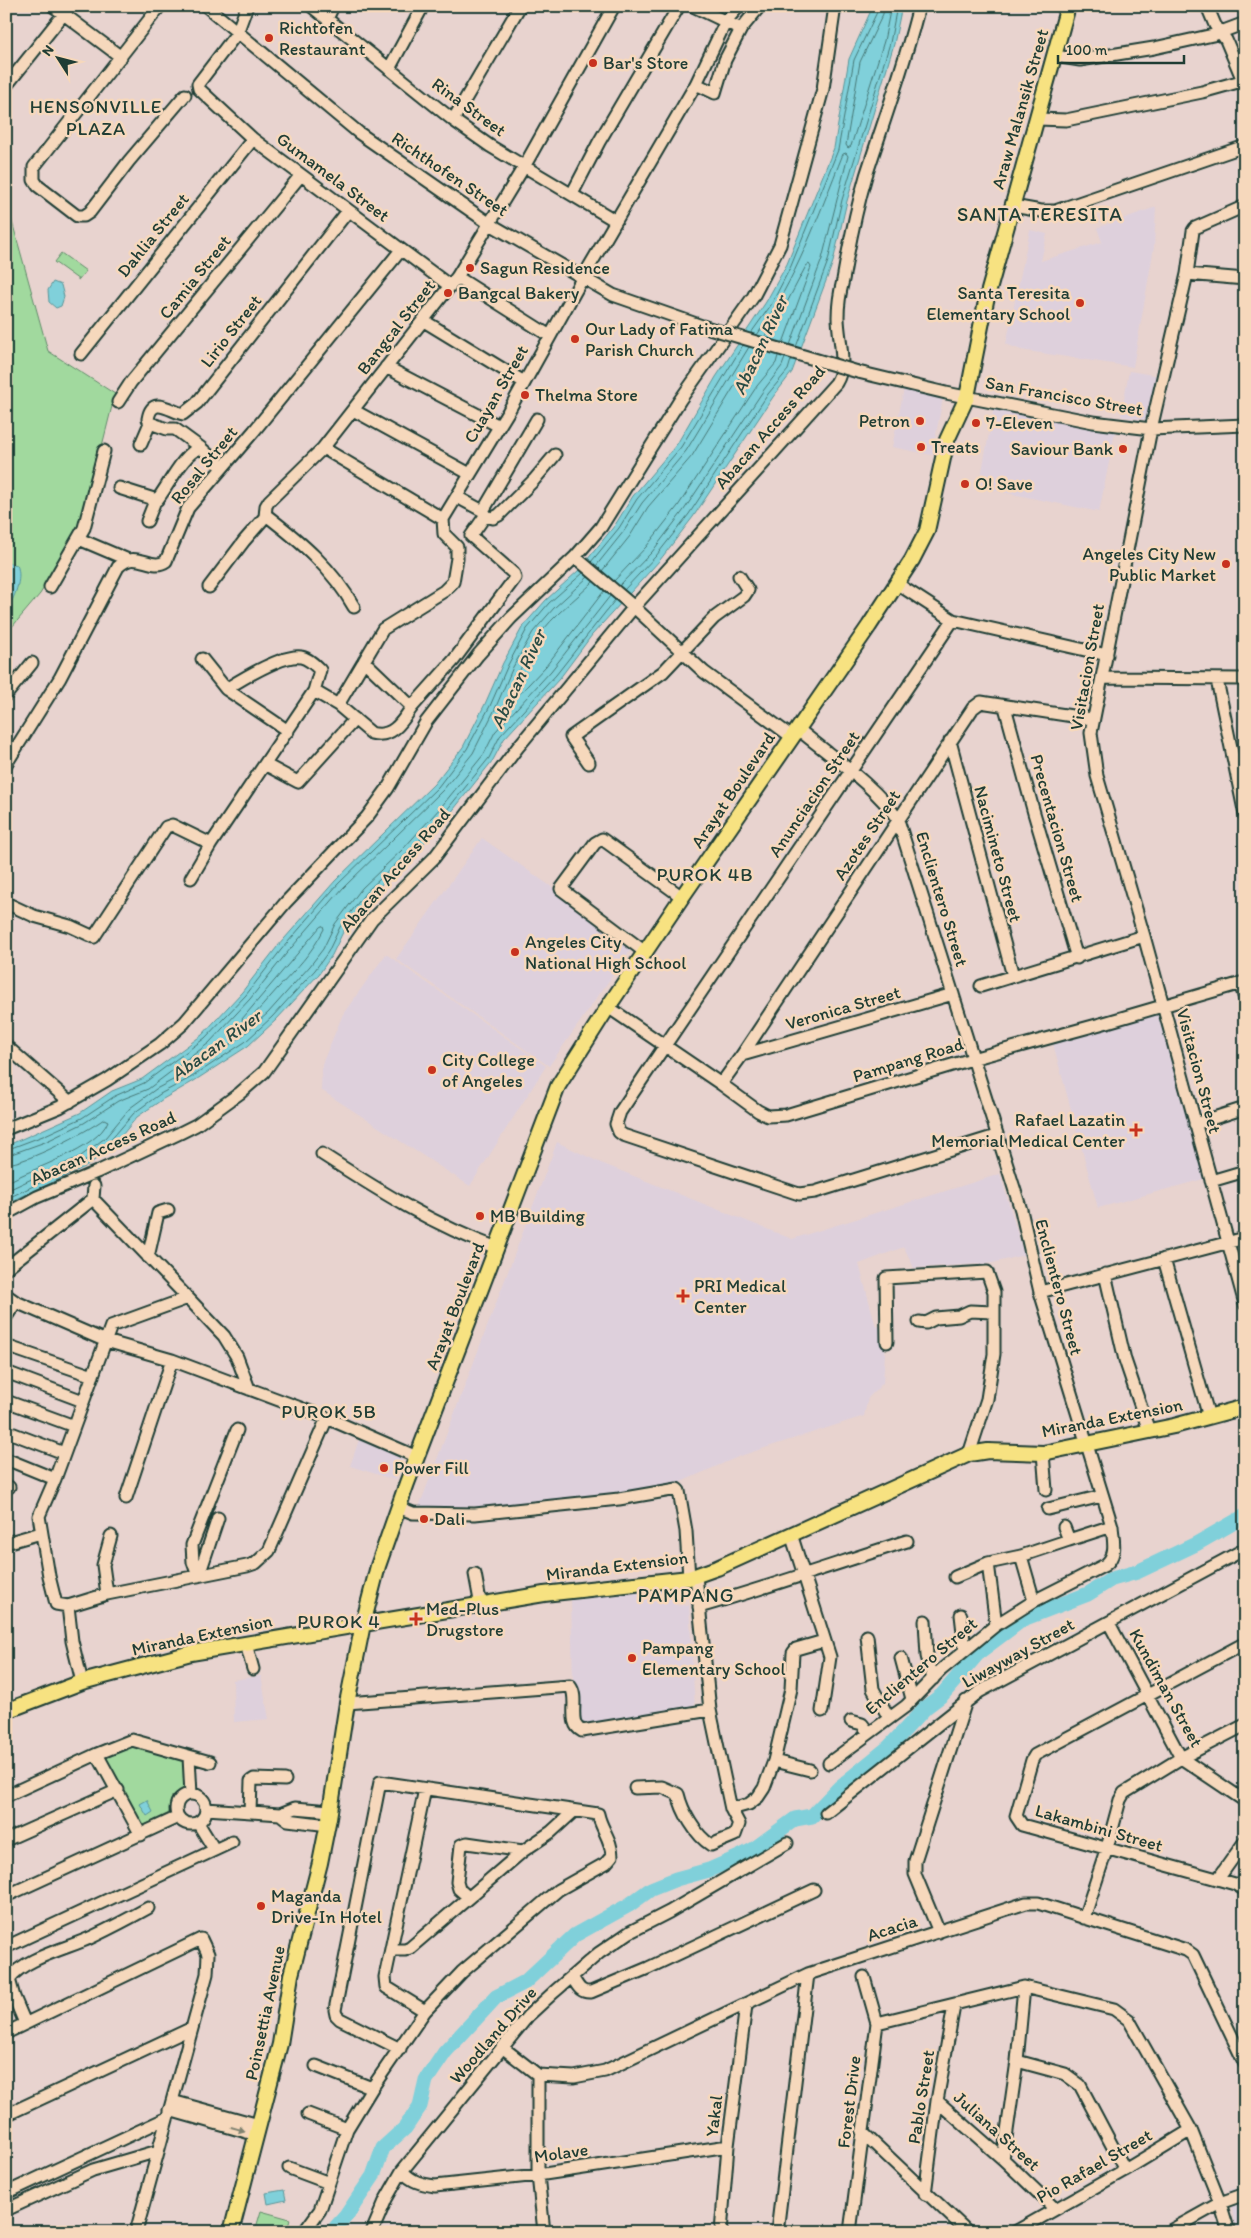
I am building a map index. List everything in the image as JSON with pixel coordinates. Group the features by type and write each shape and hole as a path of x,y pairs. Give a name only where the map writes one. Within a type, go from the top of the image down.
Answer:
{"main road":[{"name":"Araw Malansik Street","path":"967,397 986,301 1068,6"},
{"name":"Arayat Boulevard","path":"363,1624 378,1566 398,1507 558,1086 608,1007 682,897 912,560 927,531 947,440 967,397"},
{"name":"Miranda Extension","path":"6,1711 82,1682 191,1653 544,1594 693,1577 969,1454 988,1451 1043,1453 1210,1417 1245,1406"},
{"name":"Poinsettia Avenue","path":"231,2232 280,2044 291,1974 329,1818 346,1703 363,1624"}],"street":[{"path":"53,6 67,10 120,56"},
{"path":"160,6 34,167 34,180 38,186 77,216 84,216 90,212 129,161 185,95"},
{"name":"Richthofen Street","path":"206,6 359,133 490,224 582,279 613,296 702,326 858,372"},
{"path":"237,33 247,6"},
{"name":"Rina Street","path":"311,6 453,120 490,146 525,165 616,221"},
{"path":"327,19 333,6"},
{"path":"389,69 423,6"},
{"path":"453,120 520,6"},
{"name":"Bangcal Street","path":"209,587 266,514 268,501 323,448 453,282 525,165 614,6"},
{"path":"572,194 599,142 679,6"},
{"path":"693,6 741,29"},
{"name":"Cuayan Street","path":"439,517 457,497 499,426 696,84 726,21 738,6"},
{"path":"696,84 715,93 725,60 741,29 760,6"},
{"path":"6,1129 70,1102 142,1057 184,1023 286,902 367,817 388,788 426,722 478,655 511,618 578,560 601,527 680,400 739,318 764,278 780,245 823,89 835,6"},
{"name":"Abacan Access Road","path":"6,1214 37,1197 98,1172 196,1125 240,1093 264,1072 372,919 434,858 518,747 632,606 839,378 842,363 838,334 839,302 854,222 866,177 905,60 920,6"},
{"path":"1038,119 1066,120 1244,82 1226,40 1207,6"},
{"path":"6,86 67,10"},
{"path":"1055,56 1080,60 1163,46 1213,35 1245,23"},
{"name":"Gumamela Street","path":"237,33 198,84 199,89 253,139 400,250 550,336"},
{"name":"Dahlia Street","path":"81,354 253,139"},
{"path":"1013,206 1041,211 1055,211 1245,146"},
{"name":"Camia Street","path":"118,402 301,175"},
{"name":"Visitacion Street","path":"1245,206 1195,228 1193,231 1187,274 1151,429 1107,655 1092,720 1092,745 1096,776 1144,936 1245,1304"},
{"name":"Lirio Street","path":"141,444 150,423 149,414 158,406 170,408 183,414 197,403 348,211"},
{"name":"Rosal Street","path":"126,560 135,558 158,564 166,561 188,508 254,431 400,250"},
{"path":"1187,274 1245,278"},
{"path":"424,321 524,382"},
{"path":"386,367 499,426"},
{"name":"San Francisco Street","path":"858,372 967,397 1093,422 1151,429 1245,425"},
{"path":"353,410 470,474"},
{"path":"314,691 338,705 371,733 383,735 390,733 396,728 454,660 515,578 514,574 471,536 537,419"},
{"path":"150,423 166,429 175,429 201,448 222,467"},
{"path":"147,521 155,501 187,458 196,449 201,448"},
{"path":"323,448 439,517 444,534 457,547 453,582 444,591 383,629 338,705"},
{"path":"50,587 84,528 104,451"},
{"path":"457,497 484,514 493,518 499,516 555,455"},
{"path":"118,488 155,501"},
{"path":"266,514 319,559 345,591 354,608"},
{"path":"6,764 60,678 118,567 126,560 79,539"},
{"path":"578,560 632,606"},
{"path":"589,764 571,737 663,672 714,618 747,593 747,586 739,576"},
{"path":"896,583 953,620 1107,655"},
{"name":"Enclientero Street","path":"632,606 704,672 851,773 888,806 898,820 996,1136 1021,1210 1040,1292 1112,1526 1114,1552 1109,1562 1034,1601 996,1625 965,1650 912,1699 869,1732 852,1748 829,1763"},
{"name":"Anunciacion Street","path":"953,620 851,773 664,1044 620,1112 616,1124 619,1132 799,1194 815,1192 996,1136"},
{"path":"191,878 211,844 266,765 314,691 320,670 307,659 300,656 276,662 226,689"},
{"path":"202,659 226,689 288,731"},
{"path":"364,661 412,707"},
{"path":"6,694 32,663"},
{"path":"1102,678 1245,679"},
{"path":"1217,680 1245,815"},
{"name":"Azotes Street","path":"721,1084 950,741 977,704 987,703 1092,720"},
{"name":"Precentacion Street","path":"1006,707 1034,813 1077,958"},
{"path":"266,765 298,782 355,719"},
{"name":"Nacimineto Street","path":"950,741 1013,976"},
{"path":"6,903 34,916 70,926 94,937 166,827 172,825 180,828 211,844"},
{"path":"645,952 561,888 595,843 602,839 682,897"},
{"path":"981,986 1144,936"},
{"path":"1242,982 1245,999"},
{"name":"Pampang Road","path":"608,1007 664,1044 758,1111 768,1116 786,1116 972,1059 1242,982"},
{"name":"Veronica Street","path":"742,1055 953,994"},
{"path":"6,1046 70,1102"},
{"path":"1196,1124 1245,1108"},
{"path":"322,1154 448,1230 497,1248"},
{"path":"1211,1182 1245,1171"},
{"path":"6,1268 93,1199 94,1186"},
{"path":"93,1199 188,1298 228,1343 237,1357 249,1389"},
{"path":"148,1257 158,1213 168,1210"},
{"path":"1040,1292 1245,1238"},
{"path":"1164,1259 1210,1417"},
{"path":"887,1342 885,1280 888,1276 987,1272 994,1292 994,1354 990,1386 969,1454"},
{"path":"1105,1274 1125,1360 1149,1431"},
{"path":"6,1295 16,1302 106,1341 172,1360 327,1418 417,1457"},
{"path":"188,1298 114,1323 111,1326 55,1479 39,1516 48,1576 56,1604 68,1606 107,1594 256,1563 266,1555 327,1418"},
{"path":"6,1317 16,1302"},
{"path":"920,1322 926,1323 936,1318 959,1316 970,1311 993,1312"},
{"path":"6,1346 93,1376"},
{"path":"126,1498 172,1360"},
{"path":"6,1372 83,1401"},
{"path":"6,1401 74,1426"},
{"path":"197,1574 191,1553 192,1545 237,1430"},
{"path":"6,1431 64,1453"},
{"path":"1043,1453 1046,1490"},
{"path":"6,1459 55,1479"},
{"path":"398,1507 413,1513 475,1514 602,1501 677,1489 679,1491 699,1607 710,1710 731,1808 739,1824 739,1830 735,1836 710,1845 700,1836 683,1812 678,1794 662,1787 635,1788"},
{"path":"1048,1509 1102,1496"},
{"path":"197,1574 202,1566 218,1518"},
{"path":"955,1576 988,1563 1021,1556 1112,1526"},
{"path":"1064,1527 1069,1540"},
{"path":"6,1543 41,1533"},
{"path":"790,1534 830,1657 822,1711"},
{"path":"107,1594 103,1565 111,1536"},
{"path":"699,1607 907,1541"},
{"name":"Liwayway Street","path":"826,1813 966,1701 990,1686 1245,1549"},
{"path":"1021,1556 1034,1601"},
{"path":"988,1563 996,1625"},
{"path":"475,1574 481,1606"},
{"path":"68,1606 72,1641 82,1682"},
{"path":"961,1615 965,1650"},
{"path":"925,1621 927,1656 934,1679"},
{"name":"Kundiman Street","path":"1109,1623 1181,1758 1244,1800"},
{"path":"868,1636 873,1689 888,1718"},
{"path":"731,1808 749,1804 758,1796 774,1761 791,1689 793,1653 796,1650 824,1641"},
{"path":"1147,1694 1245,1643"},
{"path":"246,1644 253,1669"},
{"path":"902,1658 903,1671 912,1699"},
{"path":"346,1703 570,1686 574,1690 575,1722 577,1727 582,1730 710,1710"},
{"name":"Lakambini Street","path":"1147,1694 1035,1755 1016,1816 1022,1825 1218,1879 1245,1890"},
{"path":"939,1932 915,1874 915,1861 966,1701"},
{"path":"851,1721 862,1724 869,1732"},
{"path":"1084,1918 1107,1848 1120,1800 1124,1793 1181,1758 1245,1725"},
{"path":"6,1796 132,1740 210,1762"},
{"path":"97,1754 141,1835"},
{"path":"189,1757 191,1794"},
{"path":"774,1761 810,1770"},
{"path":"250,1812 251,1781 254,1779 285,1780"},
{"path":"304,2232 320,2210 347,2129 372,2088 400,2049 425,2011 462,1972 558,1890 606,1863 612,1856 612,1848 600,1823 598,1814 380,1782 335,2010 336,2015 340,2019 400,2049"},
{"path":"425,1789 385,1977 386,1987 425,2011"},
{"path":"6,1840 118,1790"},
{"path":"191,1794 203,1800 206,1809 204,1817 198,1823 184,1823 178,1817 176,1807 178,1802 186,1795 191,1794"},
{"path":"206,1809 280,1814 288,1820 329,1818"},
{"path":"391,1950 410,1948 522,1850 551,1832 574,1811"},
{"path":"6,1896 178,1817"},
{"path":"198,1823 214,1848"},
{"path":"1218,1879 1245,1841"},
{"path":"6,1947 214,1848 232,1842"},
{"path":"468,1897 459,1889 457,1882 461,1845 467,1843 522,1850"},
{"name":"Woodland Drive","path":"372,2232 386,2199 402,2171 528,2016 599,1953 630,1932 669,1912 787,1843"},
{"path":"572,1977 584,1993 591,1992 648,1968 814,1890"},
{"name":"Acacia","path":"538,2075 574,2077 605,2071 808,1974 1031,1903 1038,1903 1181,1947 1192,1955 1245,2064"},
{"path":"25,2024 14,1997 10,1979 14,1972 37,1960 91,1938 148,1908"},
{"path":"6,2032 201,1939 208,1954 207,1974 134,2231"},
{"path":"778,2232 808,1974"},
{"name":"Forest Drive","path":"850,2227 877,2023 864,1977"},
{"path":"877,2023 954,2006 1024,1987 1114,2009 1123,2014 1129,2020 1191,2130 1220,2203 1229,2232"},
{"path":"1003,2159 1017,2061 1024,1987"},
{"name":"Yakal","path":"721,2232 728,2146 746,2005"},
{"name":"Pablo Street","path":"925,2194 937,2101 954,2006"},
{"path":"6,2115 192,2028"},
{"path":"502,2047 538,2075 538,2174 544,2232"},
{"path":"1017,2061 1065,2074 1080,2085 1125,2170"},
{"path":"316,2066 372,2088"},
{"name":"Juliana Street","path":"937,2101 1003,2159 1054,2208"},
{"path":"6,2193 169,2110 220,2119 258,2130"},
{"path":"308,2114 347,2129"},
{"name":"Pio Rafael Street","path":"1015,2232 1054,2208 1125,2170 1191,2130"},
{"path":"862,2132 925,2194 968,2232"},
{"name":"Molave","path":"402,2171 410,2179 421,2184 435,2186 538,2174 728,2146"},
{"path":"6,2210 93,2170 158,2151"},
{"path":"289,2168 329,2183"},
{"path":"1168,2232 1220,2203 1245,2194"},
{"path":"850,2227 861,2232"}],"shaded area":[{"name":"Santa Teresita Elementary School","path":"1156,207 1154,247 1133,367 1021,350 1006,344 1030,230 1047,234 1041,261 1102,242 1097,228"},
{"path":"1129,371 1159,376 1151,421 1121,416"},
{"path":"904,389 943,398 932,455 892,447"},
{"path":"994,407 1115,432 1099,512 979,487"},
{"name":"Angeles City National High School","path":"482,838 634,945 549,1066 396,959"},
{"name":"City College of Angeles","path":"386,954 546,1066 470,1186 321,1090 322,1064 343,1014"},
{"name":"Rafael Lazatin Memorial Medical Center","path":"1161,1009 1207,1178 1098,1208 1052,1040"},
{"name":"PRI Medical Center","path":"557,1142 601,1163 792,1239 1000,1174 1024,1255 993,1263 914,1268 904,1247 859,1264 876,1327 887,1325 883,1383 868,1398 864,1416 740,1456 674,1485 539,1505 419,1507"},
{"path":"360,1437 404,1454 395,1480 350,1466"},
{"name":"Pampang Elementary School","path":"676,1587 677,1606 689,1605 695,1709 574,1727 571,1597"},
{"path":"261,1676 269,1719 234,1722 233,1680"},
{"path":"1245,2187 1245,2232 1236,2232 1229,2190"}],"green space":[{"path":"6,200 48,351 115,394 87,506 74,539 40,594 6,634"},
{"path":"61,253 86,271 79,280 54,262"},
{"path":"126,1743 184,1760 186,1781 182,1789 172,1796 169,1813 143,1826 103,1755"},
{"path":"261,2211 290,2219 287,2232 255,2231"}],"water":[{"name":"Abacan River","path":"873,6 902,6 894,44 847,201 833,262 792,372 773,397 693,517 660,560 592,635 560,678 504,739 493,760 450,814 411,857 370,895 344,930 332,955 319,974 276,1020 248,1046 137,1117 113,1146 87,1166 6,1204 6,1146 80,1113 112,1091 142,1079 202,1035 242,992 277,947 335,881 434,784 463,747 523,626 546,600 579,570 615,525 633,496 677,444 716,377 766,302 787,264 834,148 849,59"},
{"path":"53,282 61,285 64,297 61,306 56,308 49,302 48,290"},
{"path":"6,562 17,565 19,576 15,595 6,611"},
{"path":"147,1800 153,1812 147,1816 140,1804"},
{"path":"284,2190 286,2200 268,2204 266,2193"}],"waterway":[{"path":"335,2232 336,2227 346,2216 373,2176 383,2148 405,2128 420,2106 426,2080 445,2052 496,1997 525,1982 575,1935 629,1905 651,1889 676,1879 709,1870 741,1856 754,1849 795,1819 812,1816 840,1787 889,1747 926,1707 942,1695 979,1652 1023,1619 1088,1594 1112,1579 1137,1572 1196,1544 1245,1516"}],"place":[{"name":"Richtofen Restaurant","path":"269,38"},
{"name":"Bar's Store","path":"593,63"},
{"name":"Sagun Residence","path":"470,268"},
{"name":"Bangcal Bakery","path":"448,293"},
{"name":"Santa Teresita Elementary School","path":"1080,303"},
{"name":"Our Lady of Fatima Parish Church","path":"575,339"},
{"name":"Thelma Store","path":"525,395"},
{"name":"Petron","path":"920,421"},
{"name":"7-Eleven","path":"976,423"},
{"name":"Treats","path":"921,447"},
{"name":"Saviour Bank","path":"1123,449"},
{"name":"O! Save","path":"965,484"},
{"name":"Angeles City New Public Market","path":"1226,564"},
{"name":"Angeles City National High School","path":"515,952"},
{"name":"City College of Angeles","path":"432,1070"},
{"name":"Rafael Lazatin Memorial Medical Center","path":"1136,1130"},
{"name":"MB Building","path":"480,1216"},
{"name":"PRI Medical Center","path":"683,1296"},
{"name":"Power Fill","path":"384,1468"},
{"name":"Dali","path":"424,1519"},
{"name":"Med-Plus Drugstore","path":"416,1619"},
{"name":"Pampang Elementary School","path":"632,1658"},
{"name":"Maganda Drive-In Hotel","path":"261,1906"}],"district":[{"name":"HENSONVILLE PLAZA","path":"96,117"},
{"name":"SANTA TERESITA","path":"1040,214"},
{"name":"PUROK 4B","path":"705,874"},
{"name":"PUROK 5B","path":"329,1411"},
{"name":"PAMPANG","path":"686,1595"},
{"name":"PUROK 4","path":"339,1621"}]}
